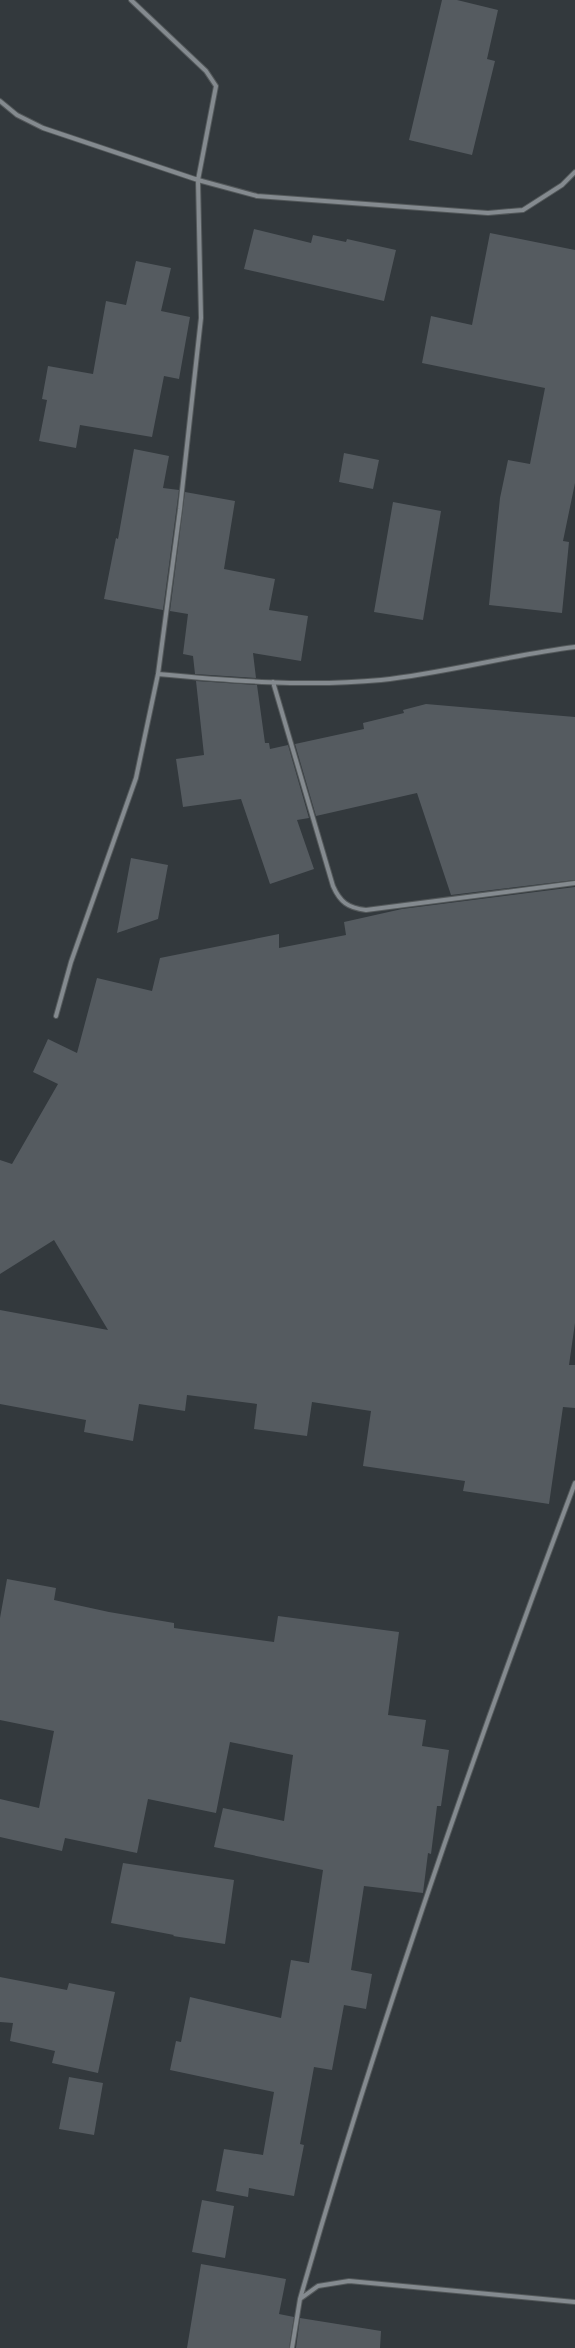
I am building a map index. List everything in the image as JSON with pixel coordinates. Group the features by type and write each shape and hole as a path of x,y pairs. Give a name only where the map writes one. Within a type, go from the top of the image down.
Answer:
{"street":[{"path":"56,1016 71,962 136,778 158,674 180,509 201,318 198,180 216,86 206,71 131,0"},
{"path":"0,101 17,115 43,128 198,180 257,196 488,213 523,210 562,185 575,172"},
{"path":"158,674 306,683 381,680 485,663 530,653 575,647"},
{"path":"273,682 333,886 338,898 345,905 366,910 575,883"},
{"path":"292,2348 300,2299 333,2184 401,1970 503,1674 575,1483"},
{"path":"300,2299 318,2286 349,2281 575,2302"}],"building":[{"path":"442,0 457,0 498,10 487,59 495,61 472,155 409,140"},
{"path":"254,229 311,243 313,235 346,242 347,239 396,250 384,301 244,269"},
{"path":"490,233 575,250 575,483 563,541 569,542 562,613 489,605 500,498 508,460 530,464 545,388 422,363 431,316 472,325"},
{"path":"136,261 171,268 161,311 190,317 179,379 164,376 152,437 80,425 76,448 39,441 47,400 42,399 48,366 93,374 106,301 126,305"},
{"path":"134,449 169,456 163,488 179,490 163,610 104,599 116,538 118,539"},
{"path":"344,453 379,460 373,489 339,482"},
{"path":"185,492 235,501 224,569 275,579 269,610 308,616 301,661 253,653 256,678 195,674 193,656 183,654 188,614 170,611"},
{"path":"393,502 441,511 423,620 374,612"},
{"path":"196,681 257,685 265,743 269,743 270,749 288,745 309,818 297,820 314,869 270,884 241,799 183,807 176,759 204,755"},
{"path":"426,704 575,717 575,880 451,895 417,793 316,816 295,744 364,729 363,723 404,713 403,710"},
{"path":"131,858 168,865 158,919 117,933"},
{"path":"575,887 575,1323 569,1365 575,1365 575,1408 563,1407 549,1504 463,1491 465,1481 363,1466 371,1411 312,1402 307,1436 254,1429 257,1404 187,1395 185,1411 139,1404 133,1441 84,1432 86,1420 0,1404 0,1310 108,1330 54,1240 0,1274 0,1160 12,1164 58,1084 33,1072 48,1039 77,1053 97,978 152,991 160,958 279,934 279,948 346,935 344,922 402,909"},
{"path":"7,1579 56,1588 54,1600 109,1612 174,1623 174,1628 274,1642 278,1616 399,1632 388,1715 426,1720 422,1746 449,1750 441,1806 437,1806 431,1854 428,1853 423,1893 364,1886 351,1970 372,1974 366,2009 344,2005 332,2070 314,2067 300,2144 304,2145 294,2196 249,2188 248,2197 216,2191 224,2149 263,2155 274,2092 170,2070 176,2041 181,2042 190,1997 281,2018 291,1960 309,1963 323,1870 214,1847 223,1808 284,1821 293,1755 230,1742 216,1813 148,1799 137,1853 65,1838 62,1851 0,1837 0,1799 39,1808 54,1731 0,1720 0,1618"},
{"path":"123,1863 234,1880 225,1944 173,1936 174,1935 111,1923"},
{"path":"0,1977 67,1990 69,1983 115,1992 98,2073 52,2063 55,2051 10,2041 13,2023 0,2022"},
{"path":"69,2077 103,2083 94,2135 59,2129"},
{"path":"202,2200 234,2206 225,2258 192,2252"},
{"path":"201,2264 286,2279 279,2314 294,2317 289,2348 187,2348"},
{"path":"300,2318 381,2331 380,2348 296,2348"}]}
